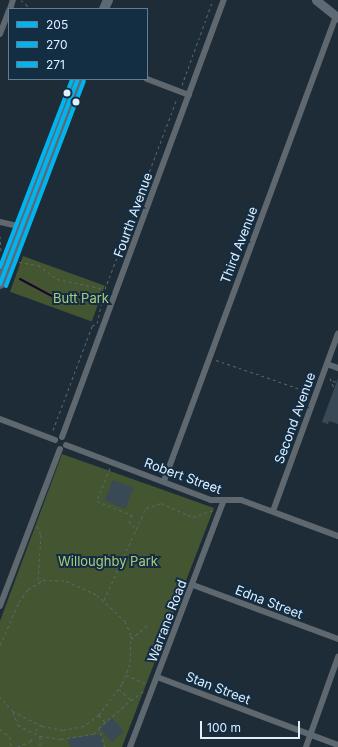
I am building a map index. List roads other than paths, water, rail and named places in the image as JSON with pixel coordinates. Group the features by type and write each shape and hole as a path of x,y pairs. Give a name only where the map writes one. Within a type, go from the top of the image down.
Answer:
{"main road":[{"path":"316,0 337,18"},
{"path":"0,284 78,80"}],"street":[{"name":"Fourth Avenue","path":"62,437 224,0"},
{"path":"0,34 8,13"},
{"name":"Third Avenue","path":"164,481 337,18"},
{"path":"148,80 189,95"},
{"path":"0,222 22,227"},
{"name":"Second Avenue","path":"273,511 338,333"},
{"path":"327,364 338,368"},
{"path":"0,419 55,440 60,449"},
{"path":"0,606 60,449 66,445 62,437 55,440"},
{"name":"Robert Street","path":"66,445 222,502 241,500 338,536"},
{"name":"Warrane Road","path":"130,747 193,585 222,502"},
{"name":"Edna Street","path":"193,585 338,639"},
{"path":"306,747 338,657"},
{"name":"Stan Street","path":"157,677 338,745"}],"waterway":[{"path":"20,279 63,302 76,296 98,304"}],"park label":[{"name":"Butt Park","path":"81,298"},
{"name":"Willoughby Park","path":"108,561"}]}
